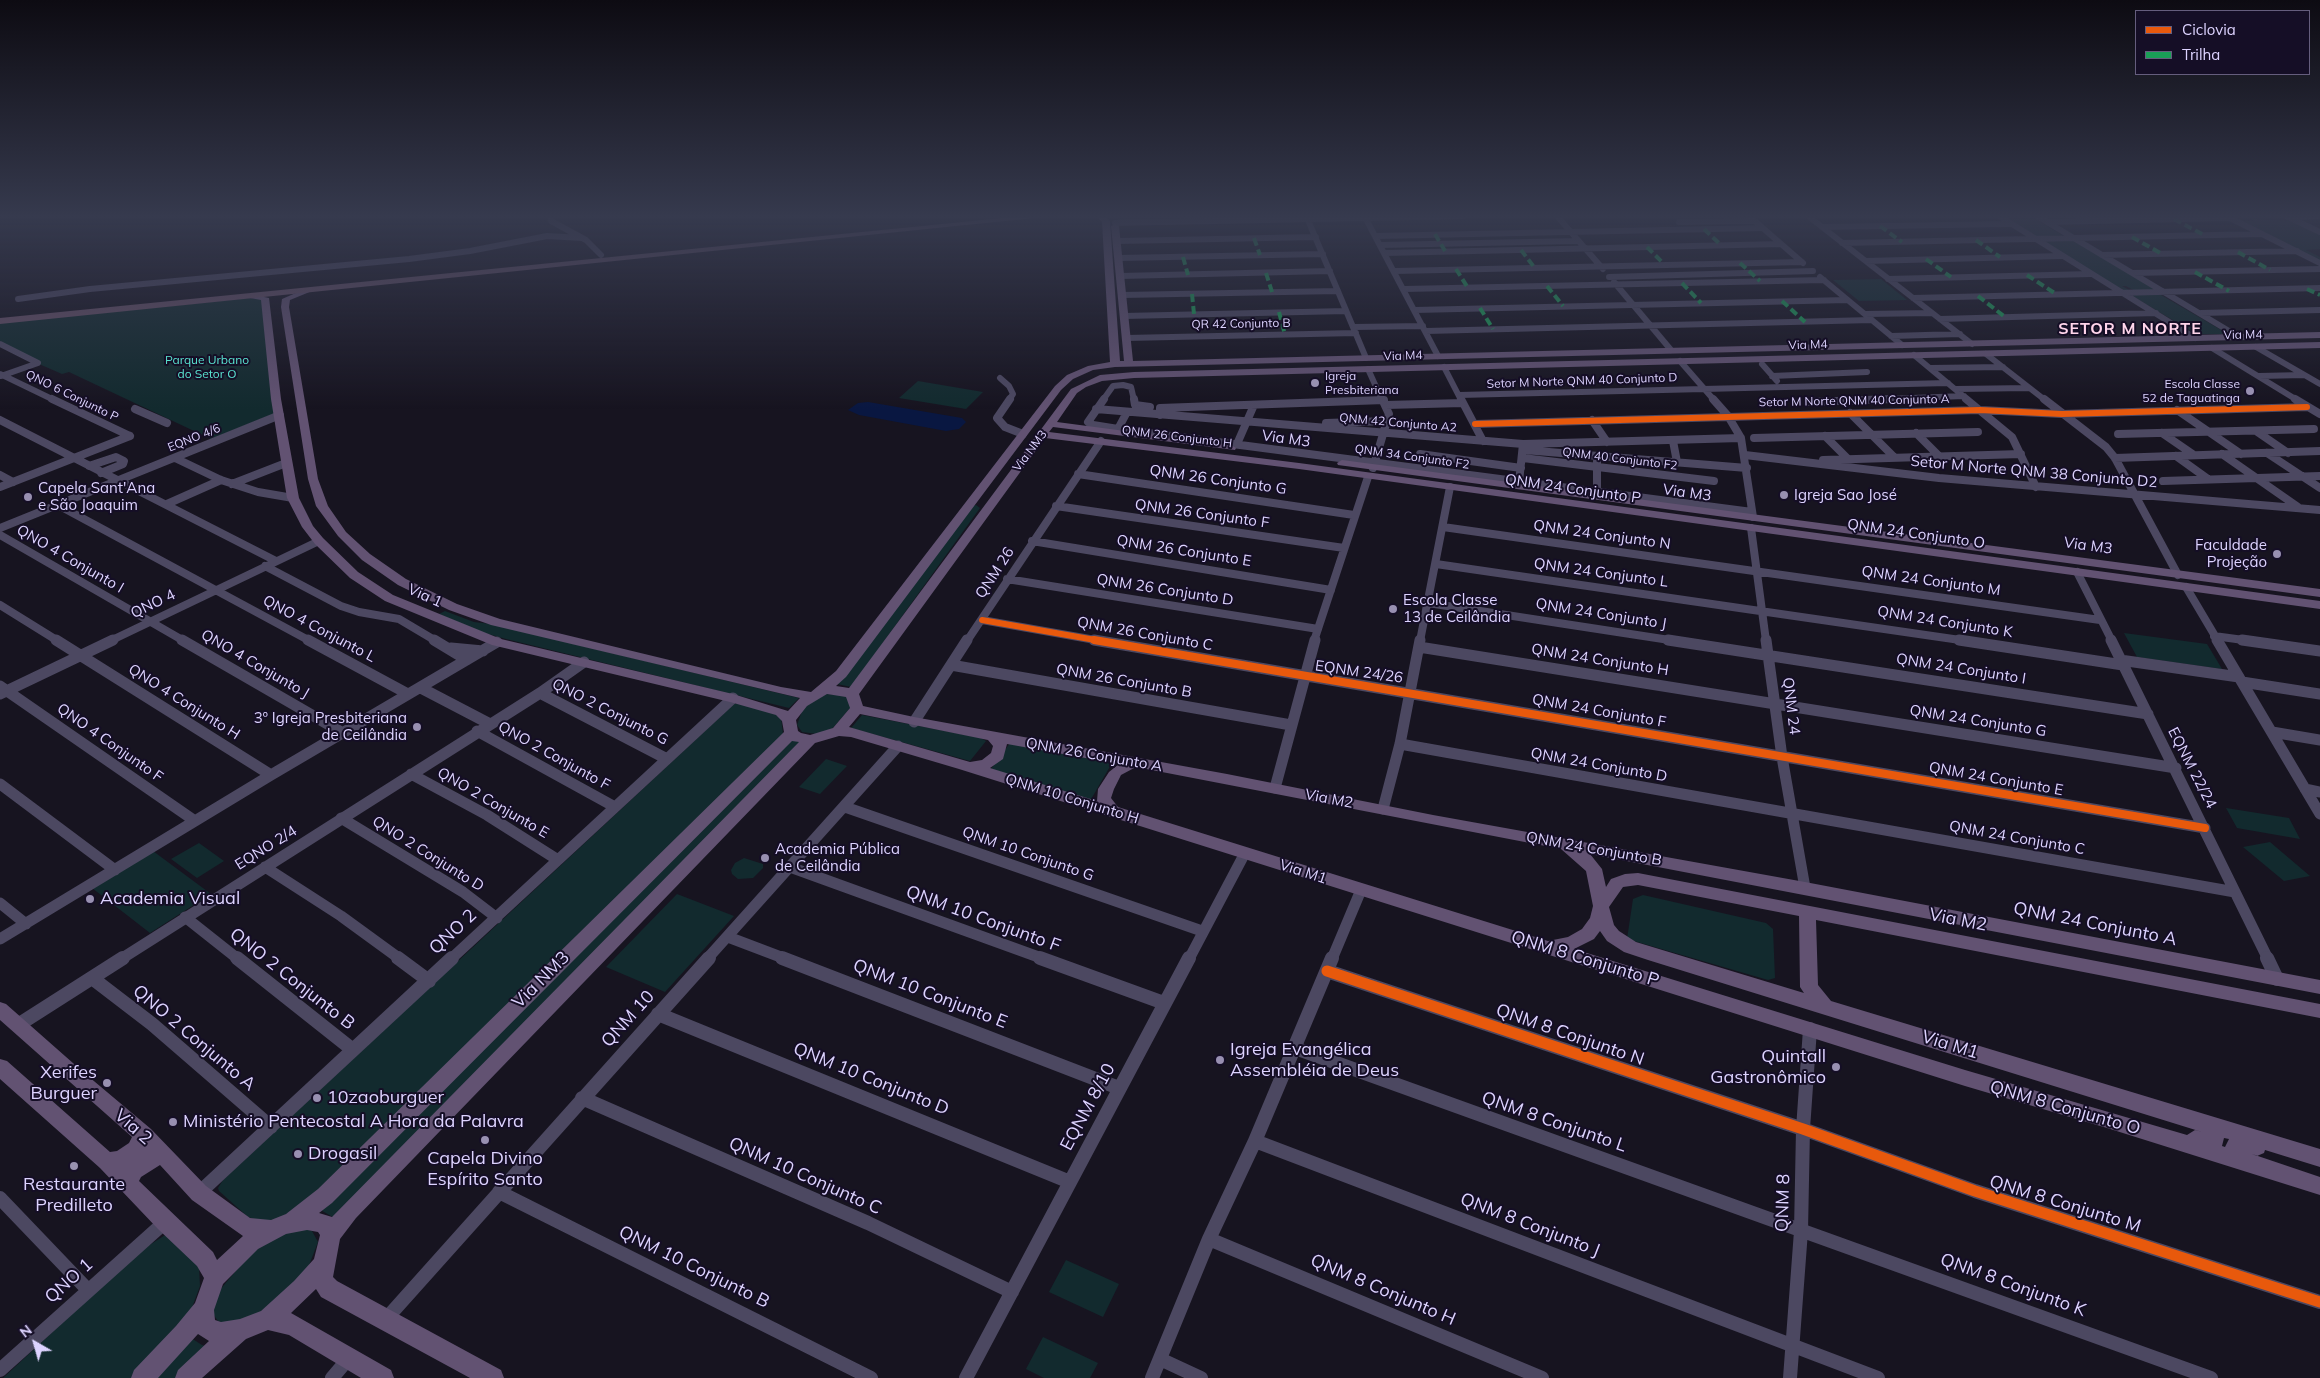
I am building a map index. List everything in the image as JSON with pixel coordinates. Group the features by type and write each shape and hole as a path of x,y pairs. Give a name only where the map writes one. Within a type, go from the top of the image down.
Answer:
{"highway":[{"path":"0,312 356,280"},
{"path":"0,321 396,280"}],"main road":[{"path":"1112,280 1115,364"},
{"path":"1120,280 1129,364"},
{"name":"Via 1","path":"308,290 291,296 285,302 313,478 322,506 342,534 366,557 402,582 452,607 496,622 781,691 818,693"},
{"name":"Via 1","path":"252,296 265,298 286,463 293,498 308,527 318,541 354,575 389,598 434,619 497,642 733,698 782,712 790,726"},
{"name":"Via M4","path":"1129,364 2320,335"},
{"path":"2106,340 2100,342 2100,344 2115,350"},
{"path":"2078,341 2094,346 2093,350 2088,351"},
{"name":"Via M4","path":"1297,371 2320,345"},
{"path":"1863,346 1867,352 1875,356"},
{"path":"1843,347 1857,351 1858,355 1853,357"},
{"path":"1114,349 1127,349"},
{"path":"1688,350 1685,355 1698,361"},
{"path":"1651,351 1667,358 1660,362"},
{"path":"1319,359 1313,364 1319,370"},
{"path":"1296,360 1305,366 1297,371"},
{"name":"Via NM3","path":"215,1277 240,1252 308,1211 325,1196 790,726 798,706 835,682 1050,397 1070,377 1090,368 1129,364"},
{"name":"Via NM3","path":"852,694 1066,402 1083,385 1115,376 1297,371"},
{"path":"274,376 284,372 295,372"},
{"path":"1050,397 1057,402 1066,402"},
{"path":"1040,411 1050,409 1059,412"},
{"name":"Via M3","path":"1046,429 1300,462 1532,488 2320,594"},
{"name":"Via M3","path":"1079,433 1101,441"},
{"name":"QNM 26 Conjunto H","path":"1101,441 1300,462"},
{"path":"290,483 298,485 308,481 304,462 309,456"},
{"name":"Via M3","path":"1372,469 1450,488"},
{"name":"QNM 24 Conjunto P","path":"1450,488 1663,516 1752,519"},
{"path":"1467,490 1537,496 1538,492 1532,488"},
{"path":"979,492 982,495 997,495"},
{"path":"969,505 978,502 988,509"},
{"path":"1663,516 1658,512 1660,507 1731,515"},
{"name":"QNM 24 Conjunto O","path":"1752,519 1780,532 2077,572"},
{"path":"1780,532 1810,533 1844,538 1850,536 1843,530"},
{"path":"1986,560 1977,553 1982,551 2057,558"},
{"name":"Via M3","path":"2077,572 2190,588"},
{"path":"402,582 404,589 431,602 425,609 413,609"},
{"path":"2190,588 2287,596 2287,592 2279,588"},
{"path":"2190,588 2320,605"},
{"path":"434,619 436,613 449,609 476,620 496,622"},
{"path":"818,693 843,691 852,694 857,709"},
{"path":"857,709 914,722"},
{"path":"838,731 857,709"},
{"name":"QNM 26 Conjunto A","path":"914,722 1275,788"},
{"path":"790,726 796,737 810,740 838,731 852,732 898,746"},
{"path":"964,765 981,766 996,758 1000,752 1001,745 992,736"},
{"name":"Via NM3","path":"330,1235 349,1211 810,740"},
{"name":"QNM 10 Conjunto H","path":"898,746 1112,811 1245,854"},
{"path":"1112,811 1103,799 1106,789 1116,772 1133,763"},
{"name":"Via M2","path":"1275,788 1383,809"},
{"name":"QNM 24 Conjunto B","path":"1383,809 1556,843 1805,888"},
{"name":"Via M1","path":"1556,843 1579,854 1594,869 1606,927 1613,936 1630,947 1759,988 1803,993 1824,1006 2320,1158"},
{"name":"Via M1","path":"1245,854 1360,890"},
{"name":"Via M2","path":"1544,947 1572,943 1588,934 1598,920 1601,906 1617,883 1638,879 2320,1012"},
{"name":"QNM 24 Conjunto A","path":"1805,888 2320,987"},
{"name":"QNM 8 Conjunto P","path":"1360,890 1676,986 1810,1029"},
{"path":"1803,993 1807,911"},
{"path":"2133,951 2144,958 2151,968 2141,976"},
{"path":"2176,960 2170,964 2169,973 2181,984"},
{"path":"1676,986 1667,977 1669,971 1676,969 1727,984 1759,988"},
{"name":"Via 2","path":"0,1009 75,1077 144,1135 199,1193 246,1227 279,1227 308,1220 325,1224 330,1235"},
{"name":"QNM 8 Conjunto O","path":"1810,1029 1964,1078 2107,1119 2320,1186"},
{"path":"0,1068 107,1162 165,1222 205,1259 215,1277 203,1310 184,1334 142,1378"},
{"path":"2107,1119 2133,1120 2204,1142 2212,1142 2216,1135 2206,1123"},
{"path":"107,1162 122,1159 136,1149 144,1135"},
{"path":"2250,1164 2237,1154 2237,1145 2247,1144 2320,1166"},
{"path":"127,1183 134,1170 150,1160 164,1155"},
{"path":"330,1235 322,1280 329,1288 493,1378"},
{"path":"203,1310 205,1325 211,1331 221,1333 240,1330 268,1319 302,1289 324,1264"},
{"path":"268,1319 293,1325 383,1378"},
{"path":"186,1378 240,1330"}],"street":[{"path":"18,299 81,290 184,280"},
{"path":"1334,280 1366,358"},
{"path":"1400,280 1438,356"},
{"path":"1612,280 1671,350"},
{"path":"1404,289 1811,280"},
{"path":"1824,280 1902,345"},
{"path":"1891,280 1972,344"},
{"path":"2101,280 2195,338"},
{"path":"2144,280 2239,337"},
{"path":"1913,298 2320,288"},
{"path":"1122,295 1338,290"},
{"path":"1415,310 1847,300"},
{"path":"2200,312 2320,310"},
{"path":"1124,316 1346,311"},
{"path":"1865,314 1932,312"},
{"path":"1940,318 2156,313"},
{"name":"QR 42 Conjunto B","path":"1126,338 1424,328 1872,320"},
{"path":"1891,336 1960,334"},
{"path":"0,344 38,362 36,365 1,375"},
{"path":"2256,347 2320,384"},
{"path":"2212,348 2320,414"},
{"path":"1986,354 2103,444 2115,458 2178,574"},
{"path":"1914,356 2012,437 2036,487"},
{"name":"QNM 24","path":"1680,361 1728,416 1741,438 1746,455 1762,610 1782,757 1805,888"},
{"path":"1762,364 1783,387"},
{"path":"1444,367 1483,441"},
{"path":"1930,368 2003,367"},
{"path":"1368,369 1385,402"},
{"path":"1772,376 1867,372"},
{"path":"2258,376 2320,373"},
{"name":"QNO 6 Conjunto P","path":"1,375 130,436 75,458"},
{"path":"1000,378 1010,386 1013,394 997,418 1005,427 1023,434"},
{"name":"Setor M Norte QNM 40 Conjunto D","path":"1385,402 1706,389 1948,383"},
{"path":"1118,429 1126,412 1096,409 1110,389 1123,385 1132,389 1135,405 1160,411"},
{"path":"1956,390 2029,388"},
{"path":"1808,402 1964,396"},
{"name":"QNM 42 Conjunto A2","path":"1126,412 1254,405 1385,402"},
{"name":"EQNM 24/26","path":"1275,788 1318,629 1354,515 1384,434 1389,414 1385,402"},
{"path":"1237,444 1254,405"},
{"name":"Setor M Norte QNM 40 Conjunto A","path":"1475,424 1980,410 2062,414 2307,406"},
{"path":"135,408 167,423"},
{"name":"QNM 34 Conjunto F2","path":"1096,409 1089,423 1118,429 1237,444 1372,469 1519,482 1597,492 1752,519"},
{"path":"2177,410 2241,454"},
{"name":"QNM 42 Conjunto A2","path":"1160,411 1246,422 1293,424 1384,434 1483,441 1524,451"},
{"path":"1850,413 1894,457"},
{"name":"EQNO 4/6","path":"0,528 280,415"},
{"path":"0,420 276,561"},
{"path":"1592,420 1607,442"},
{"name":"QNM 42 Conjunto A2","path":"1293,424 1387,421"},
{"path":"2118,434 2314,429"},
{"path":"2256,431 2288,452"},
{"path":"1754,438 1978,432"},
{"path":"2162,433 2194,455"},
{"path":"1916,434 1939,456"},
{"path":"1825,436 1847,458"},
{"path":"1524,451 1607,442 1741,438"},
{"name":"QNM 26","path":"914,722 1032,541 1101,441"},
{"path":"1673,441 1677,462"},
{"path":"1524,451 1747,468"},
{"path":"1519,482 1524,451"},
{"name":"QNM 40 Conjunto F2","path":"1524,451 1598,468 1714,481"},
{"path":"2115,458 2320,451"},
{"path":"2267,453 2320,488"},
{"path":"1420,454 1522,468"},
{"path":"1799,461 2021,454"},
{"path":"2222,454 2299,508"},
{"name":"Setor M Norte QNM 38 Conjunto D2","path":"1746,455 2036,487 2320,510"},
{"path":"1596,456 1598,468 1597,492"},
{"path":"2176,456 2208,479"},
{"path":"89,466 116,457 124,461 123,464 101,473"},
{"path":"0,487 75,458"},
{"path":"175,458 232,484 258,492 293,498"},
{"path":"1667,461 1668,476"},
{"path":"232,484 286,463"},
{"name":"QNM 26 Conjunto G","path":"1078,474 1354,515"},
{"path":"0,475 13,482"},
{"path":"2163,480 2320,476"},
{"path":"167,504 221,480"},
{"name":"EQNM 24/26","path":"1383,809 1411,693 1450,488"},
{"name":"QNO 4 Conjunto L","path":"58,505 408,694"},
{"name":"QNM 26 Conjunto F","path":"1056,506 1344,548"},
{"name":"QNM 24 Conjunto N","path":"1443,527 1758,570"},
{"name":"QNO 4 Conjunto I","path":"0,535 152,622"},
{"name":"QNO 4","path":"2,690 152,622 318,541"},
{"name":"QNM 26 Conjunto E","path":"1032,541 1331,590"},
{"name":"QNM 24 Conjunto L","path":"1436,564 1762,610"},
{"path":"265,566 341,606 360,612 399,619 467,660"},
{"name":"QNM 24 Conjunto M","path":"1758,570 2100,620"},
{"name":"EQNM 22/24","path":"2077,572 2176,768 2277,979"},
{"name":"QNM 26 Conjunto D","path":"1007,579 1318,629"},
{"path":"2190,588 2214,636 2320,814"},
{"name":"QNM 24 Conjunto J","path":"1428,603 1769,655"},
{"name":"QNO 4 Conjunto H","path":"0,605 271,775"},
{"name":"QNM 24 Conjunto K","path":"1762,610 2122,662 2320,694"},
{"name":"QNM 26 Conjunto C","path":"982,620 1304,677"},
{"name":"QNO 4 Conjunto J","path":"152,622 343,733"},
{"path":"2214,636 2320,651"},
{"path":"0,939 271,775 497,642"},
{"name":"QNM 24 Conjunto H","path":"1419,647 1775,704"},
{"path":"447,648 483,650"},
{"name":"QNM 24 Conjunto I","path":"1769,655 2148,714"},
{"name":"EQNO 2/4","path":"18,1025 185,917 540,693 584,662"},
{"name":"QNM 26 Conjunto B","path":"951,665 1291,726"},
{"name":"EQNM 24/26","path":"1304,677 1411,693"},
{"path":"421,688 490,724"},
{"name":"QNO 4 Conjunto F","path":"2,690 195,821"},
{"name":"QNO 2 Conjunto G","path":"540,693 667,759"},
{"name":"QNM 24 Conjunto F","path":"1411,693 1782,757"},
{"name":"QNO 2","path":"199,1193 733,698"},
{"name":"QNM 24 Conjunto G","path":"1775,704 2176,768"},
{"name":"QNO 2 Conjunto F","path":"478,731 615,807"},
{"path":"2272,732 2320,740"},
{"name":"QNM 24 Conjunto D","path":"1400,744 1793,815"},
{"name":"QNM 10","path":"386,1319 898,746"},
{"name":"QNM 24 Conjunto E","path":"1782,757 2205,828"},
{"name":"QNO 2 Conjunto E","path":"411,774 487,815 558,860"},
{"path":"0,784 114,870"},
{"path":"2305,790 2320,792"},
{"name":"QNM 10 Conjunto G","path":"844,807 1202,931"},
{"name":"QNM 24 Conjunto C","path":"1793,815 2236,892"},
{"name":"QNO 2 Conjunto D","path":"341,818 463,892 497,918"},
{"name":"EQNM 8/10","path":"966,1378 1202,931 1245,854"},
{"path":"265,867 341,916 429,981"},
{"name":"QNM 10 Conjunto F","path":"790,867 1164,1003"},
{"path":"1152,1378 1208,1239 1255,1141 1360,890"},
{"path":"0,903 26,924"},
{"name":"QNO 2 Conjunto B","path":"185,917 354,1050"},
{"name":"QNM 10 Conjunto E","path":"728,937 1119,1088"},
{"name":"QNM 8 Conjunto N","path":"1327,970 1804,1129"},
{"name":"QNO 2 Conjunto A","path":"92,978 152,1024 270,1127"},
{"name":"QNM 10 Conjunto D","path":"658,1014 1070,1182"},
{"name":"QNM 8","path":"1790,1378 1801,1231 1804,1129 1810,1029"},
{"name":"QNM 8 Conjunto L","path":"1295,1048 1801,1231"},
{"name":"QNM 10 Conjunto C","path":"582,1098 868,1223 1012,1292"},
{"name":"QNM 8 Conjunto M","path":"1804,1129 1975,1191 2320,1302"},
{"name":"QNM 8 Conjunto J","path":"1255,1141 1878,1378"},
{"name":"QNM 10 Conjunto B","path":"499,1192 872,1378"},
{"path":"0,1198 88,1290"},
{"name":"QNO 1","path":"0,1370 165,1222"},
{"name":"QNM 8 Conjunto K","path":"1801,1231 2211,1378"},
{"name":"QNM 8 Conjunto H","path":"1208,1239 1542,1378"},
{"path":"332,1378 349,1358"},
{"path":"1160,1360 1201,1378"}],"green space":[{"path":"1833,280 1883,280 1907,300 1859,301"},
{"path":"2105,280 2142,280 2158,290 2135,291 2122,286 2131,291 2122,291"},
{"path":"2131,295 2161,295 2228,334 2196,334"},
{"name":"Parque Urbano do Setor O","path":"250,298 262,299 276,413 211,439 69,372 62,374 0,347 0,323"},
{"path":"918,381 983,392 966,409 899,398"},
{"path":"976,505 980,508 851,687 837,684 972,506"},
{"path":"445,611 474,622 491,624 799,698 789,708 506,639 481,632 439,614"},
{"path":"2124,633 2207,644 2222,669 2137,657"},
{"path":"826,694 847,695 851,707 832,729 817,734 802,732 797,725 802,711 807,705"},
{"path":"739,703 770,711 781,717 783,734 308,1204 272,1221 259,1221 248,1217 219,1191 218,1188 223,1180 734,704"},
{"path":"862,715 981,738 986,741 970,761 851,728"},
{"path":"790,739 803,743 336,1219 319,1209"},
{"path":"1010,743 1112,763 1090,801 991,769"},
{"path":"826,759 847,766 820,794 799,787"},
{"path":"2226,808 2289,818 2300,839 2237,828"},
{"path":"2270,842 2310,876 2284,881 2243,847"},
{"path":"199,843 224,861 197,878 171,859"},
{"path":"153,851 211,894 150,933 92,888"},
{"path":"744,858 763,864 763,868 753,878 738,879 732,874 731,870 735,863"},
{"path":"677,894 734,916 665,992 606,967"},
{"path":"1643,895 1766,923 1773,929 1775,978 1768,980 1627,939 1633,899"},
{"path":"304,1229 312,1231 318,1242 308,1268 263,1312 227,1324 218,1321 213,1314 214,1302 219,1291 250,1254 281,1233"},
{"path":"170,1232 199,1267 200,1286 190,1313 132,1378 3,1378 140,1251"},
{"path":"1066,1260 1119,1284 1103,1317 1049,1292"},
{"path":"1043,1337 1098,1363 1090,1378 1044,1378 1026,1369"},
{"path":"191,1338 209,1347 178,1378 150,1378"}],"water":[{"path":"868,402 962,418 966,422 959,429 946,431 859,415 848,410 858,403"}],"marked path":[{"path":"1268,280 1272,292"},
{"path":"1463,280 1468,288"},
{"path":"2035,280 2056,294"},
{"path":"2210,280 2229,291"},
{"path":"1682,283 1701,303"},
{"path":"1547,286 1563,306"},
{"path":"2307,289 2320,295"},
{"path":"1192,294 1194,314"},
{"path":"1978,296 2005,317"},
{"path":"1782,301 1805,322"},
{"path":"1480,308 1493,329"},
{"path":"1279,312 1285,335"}],"cycle path":[{"path":"1475,424 1980,410 2062,414 2307,407"},
{"path":"982,620 1303,677 1411,693 2205,828"},
{"path":"1327,971 1803,1129 1975,1191 2320,1302"}],"place":[{"name":"Igreja Presbiteriana","path":"1315,383"},
{"name":"Escola Classe 52 de Taguatinga","path":"2250,391"},
{"name":"Igreja Sao José","path":"1784,495"},
{"name":"Capela Sant'Ana e São Joaquim","path":"28,497"},
{"name":"Faculdade Projeção","path":"2277,554"},
{"name":"Escola Classe 13 de Ceilândia","path":"1393,609"},
{"name":"3º Igreja Presbiteriana de Ceilândia","path":"417,727"},
{"name":"Academia Pública de Ceilândia","path":"765,858"},
{"name":"Academia Visual","path":"90,899"},
{"name":"Igreja Evangélica Assembléia de Deus","path":"1220,1060"},
{"name":"Quintall Gastronômico","path":"1836,1067"},
{"name":"Xerifes Burguer","path":"107,1083"},
{"name":"10zaoburguer","path":"317,1098"},
{"name":"Ministério Pentecostal A Hora da Palavra","path":"173,1122"},
{"name":"Capela Divino Espírito Santo","path":"485,1140"},
{"name":"Drogasil","path":"298,1154"},
{"name":"Restaurante Predilleto","path":"74,1166"}],"district":[{"name":"SETOR M NORTE","path":"2130,329"}]}
